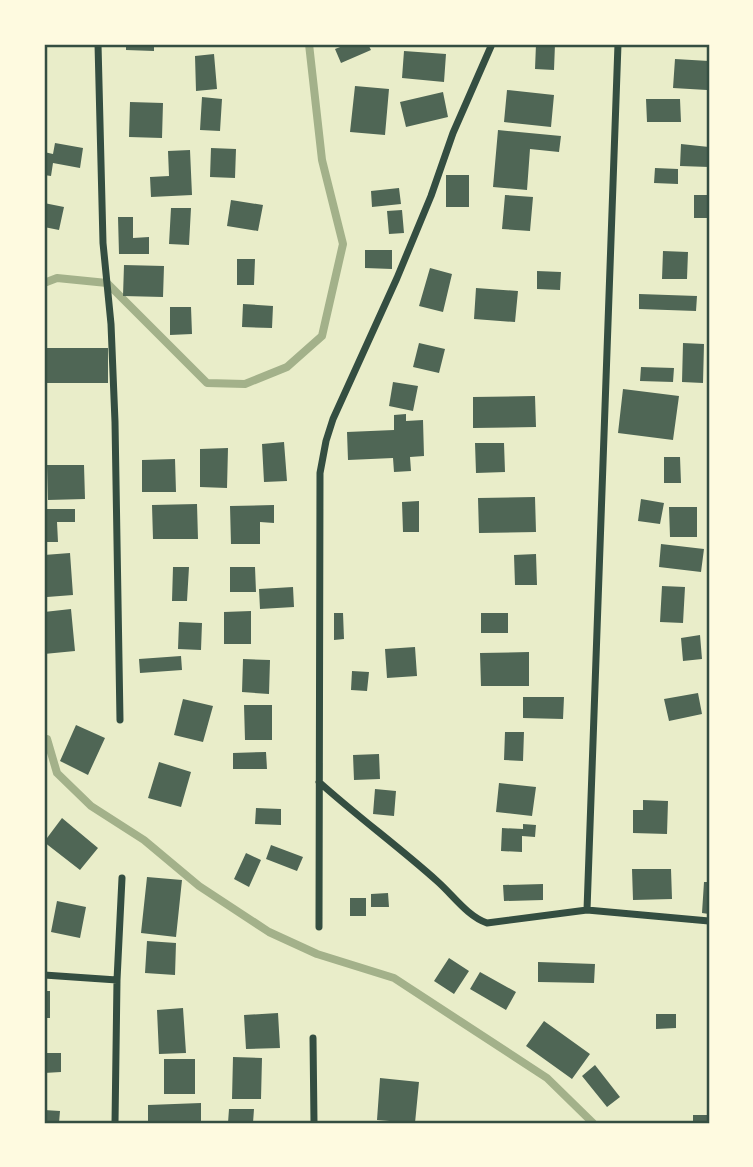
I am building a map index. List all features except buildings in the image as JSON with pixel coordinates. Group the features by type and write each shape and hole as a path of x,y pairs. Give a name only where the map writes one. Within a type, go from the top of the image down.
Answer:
{"street":[{"path":"98,44 103,232 111,324 115,422 120,720"},
{"path":"319,927 320,473 326,441 345,389 397,278 431,196 453,133 492,44"},
{"path":"587,910 618,44"},
{"path":"319,782 361,820 437,881 475,919 486,923 587,910 709,921"},
{"path":"114,1123 122,877"},
{"path":"44,975 117,980"},
{"path":"313,1038 314,1123"}],"waterway":[{"path":"44,283 57,278 107,283 207,383 245,384 287,367 322,336 343,244 322,160 309,44"},
{"path":"44,739 47,739 57,773 91,806 144,840 199,886 269,932 317,954 394,978 547,1078 593,1123"}]}
